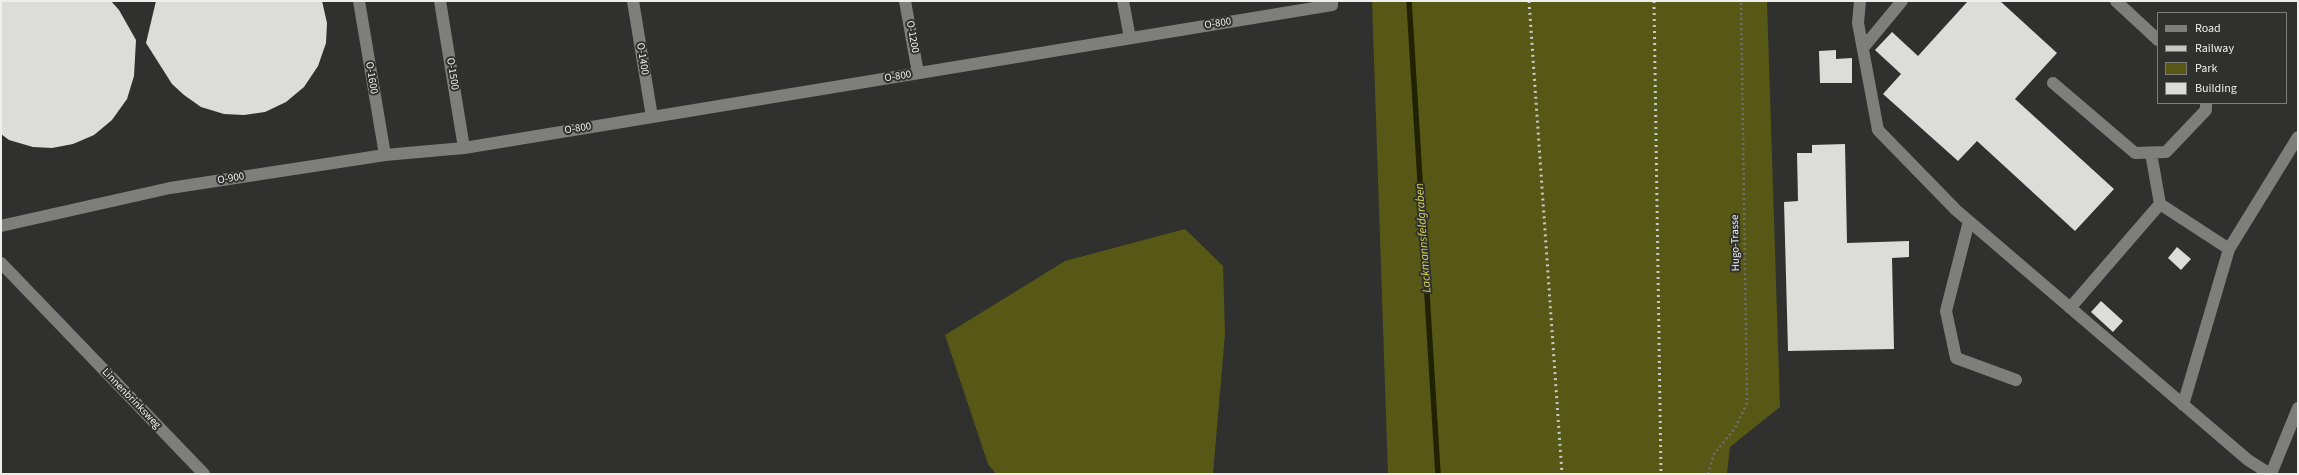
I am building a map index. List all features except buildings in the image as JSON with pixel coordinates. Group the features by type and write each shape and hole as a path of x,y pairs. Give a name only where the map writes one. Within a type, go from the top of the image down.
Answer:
{"street":[{"name":"O-1600","path":"359,1 385,155"},
{"name":"O-1500","path":"440,1 464,148"},
{"name":"O-1400","path":"633,1 652,117"},
{"name":"O-1200","path":"905,1 918,73"},
{"path":"1123,1 1130,38"},
{"path":"1860,1 1858,23 1878,130 1969,221 2248,460 2270,474 2298,408"},
{"path":"1863,48 1902,1"},
{"path":"2116,1 2157,39"},
{"name":"O-800","path":"464,148 1130,38 1332,3"},
{"path":"2053,83 2135,153 2166,152 2206,110 2206,104"},
{"path":"2183,405 2229,249 2298,137"},
{"name":"O-900","path":"1,226 170,188 385,155 464,148"},
{"path":"2151,152 2160,204 2229,249"},
{"path":"2070,308 2160,204"},
{"path":"1969,221 1946,311 1956,358 2016,380"},
{"name":"Linnenbrinksweg","path":"1,263 58,324 204,474"}],"path":[{"name":"Hugo-Trasse","path":"1708,474 1714,454 1735,428 1747,403 1741,1"}],"green space":[{"path":"1372,1 1767,1 1780,407 1730,447 1727,474 1388,474"},
{"path":"1185,229 1223,266 1225,334 1213,474 996,474 988,464 945,335 1065,261"}],"waterway":[{"name":"Lackmannsfeldgraben","path":"1409,1 1438,474"}],"railway":[{"path":"1529,1 1562,474"},
{"path":"1654,1 1661,474"}]}
